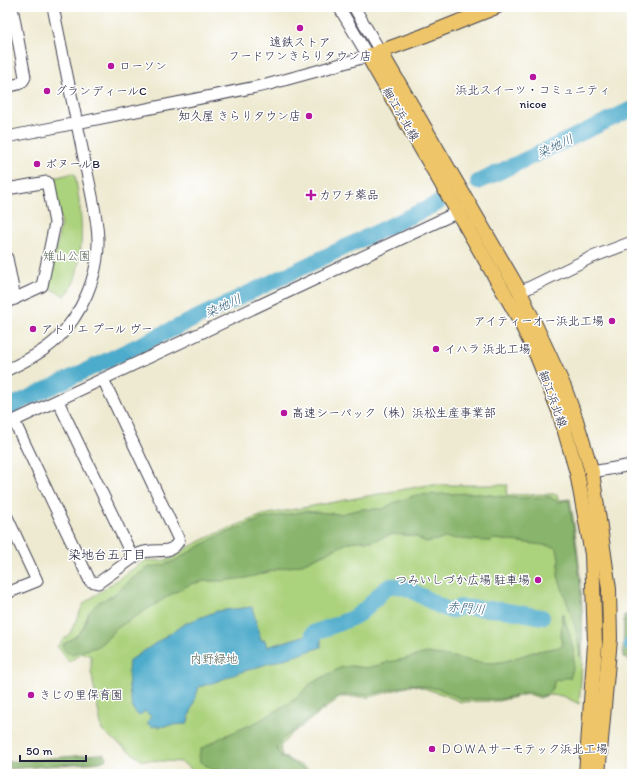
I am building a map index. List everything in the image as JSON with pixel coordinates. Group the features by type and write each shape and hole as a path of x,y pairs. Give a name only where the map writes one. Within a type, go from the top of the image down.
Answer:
{"main road":[{"path":"374,54 496,7"},
{"name":"細江浜北線","path":"374,54 456,198 517,315 537,356 559,411 577,473 592,554 595,644 586,774"},
{"name":"細江浜北線","path":"456,198 520,292 564,387 592,472 609,589 610,639 598,774"}],"street":[{"path":"7,86 20,84 23,82 25,77 12,7"},
{"path":"7,370 38,353 65,330 75,317 84,301 94,274 98,252 97,229 53,7"},
{"path":"339,7 374,54"},
{"path":"354,7 374,54"},
{"path":"7,136 266,84 318,71 374,54"},
{"path":"7,189 48,182 55,223 42,286 11,301 7,258"},
{"path":"103,379 179,540 176,546 167,550 142,552 98,583 90,581 10,423 103,379 456,198"},
{"path":"520,292 590,258 632,242"},
{"path":"58,401 133,558"},
{"path":"592,472 632,465"},
{"path":"7,518 37,581 7,593"}],"green space":[{"name":"雉山公園","path":"73,173 75,175 79,200 81,246 75,278 65,296 49,288 61,222 54,188 54,178"},
{"name":"内野緑地","path":"428,485 508,485 506,495 557,494 558,500 570,499 582,601 582,652 579,704 563,696 548,695 540,698 528,694 499,701 461,702 414,685 370,697 341,697 290,735 280,747 282,756 318,774 245,774 235,770 221,770 204,773 193,770 181,762 141,760 102,731 91,671 91,656 82,653 69,662 57,646 70,633 84,603 147,560 162,561 173,558 187,548 213,535 263,515"},
{"path":"473,493 515,498 550,497 558,502 569,500 580,578 582,637 580,657 577,634 558,576 559,558 555,547 494,539 492,541 486,541 446,538 426,542 414,536 393,534 373,541 350,542 300,565 246,578 206,581 191,584 114,630 110,636 97,647 71,654 65,651 62,645 76,636 83,628 89,612 99,602 112,596 133,578 149,567 163,565 174,561 214,538 262,519 305,511 340,514 362,509 383,509 393,503 416,495"},
{"path":"562,613 568,629 574,654 573,670 570,678 564,678 561,680 555,679 553,687 545,695 540,696 528,692 501,699 462,699 439,689 413,684 371,694 342,695 282,739 277,748 280,756 312,774 246,774 229,770 212,771 209,767 200,762 199,755 201,749 220,738 259,721 297,698 310,684 340,668 351,666 367,668 427,653 476,662 493,663 506,661 533,652 560,647 563,645 561,640"},
{"path":"624,615 632,616 632,662 623,657"},
{"path":"104,754 107,757 105,760 100,762 7,769 7,762"}],"water":[{"path":"252,607 261,640 265,640 267,647 313,633 321,639 321,647 199,687 187,724 153,727 147,723 151,716 144,711 140,716 135,713 131,702 128,679 129,661 184,624 217,611"}],"waterway":[{"name":"染地川","path":"478,182 632,109"},
{"name":"染地川","path":"7,408 438,203"},
{"name":"赤門川","path":"313,633 355,617 384,590 391,586 399,586 408,589 448,610 454,610 460,607 503,610 542,617"}],"place":[{"name":"遠鉄ストア フードワンきらりタウン店","path":"300,28"},
{"name":"ローソン","path":"111,66"},
{"name":"浜北スイーツ・コミュニティ nicoe","path":"533,77"},
{"name":"グランディールC","path":"47,91"},
{"name":"知久屋 きらりタウン店","path":"309,116"},
{"name":"ボヌールB","path":"37,164"},
{"name":"カワチ薬品","path":"311,195"},
{"name":"アイティーオー浜北工場","path":"612,321"},
{"name":"アトリエ プール ヴー","path":"33,329"},
{"name":"イハラ 浜北工場","path":"436,349"},
{"name":"高速シーパック（株）浜松生産事業部","path":"284,413"},
{"name":"つみいしづか広場 駐車場","path":"538,580"},
{"name":"きじの里保育園","path":"31,695"},
{"name":"ＤＯＷＡサーモテック浜北工場","path":"432,749"}],"district":[{"name":"染地台五丁目","path":"107,554"}]}
